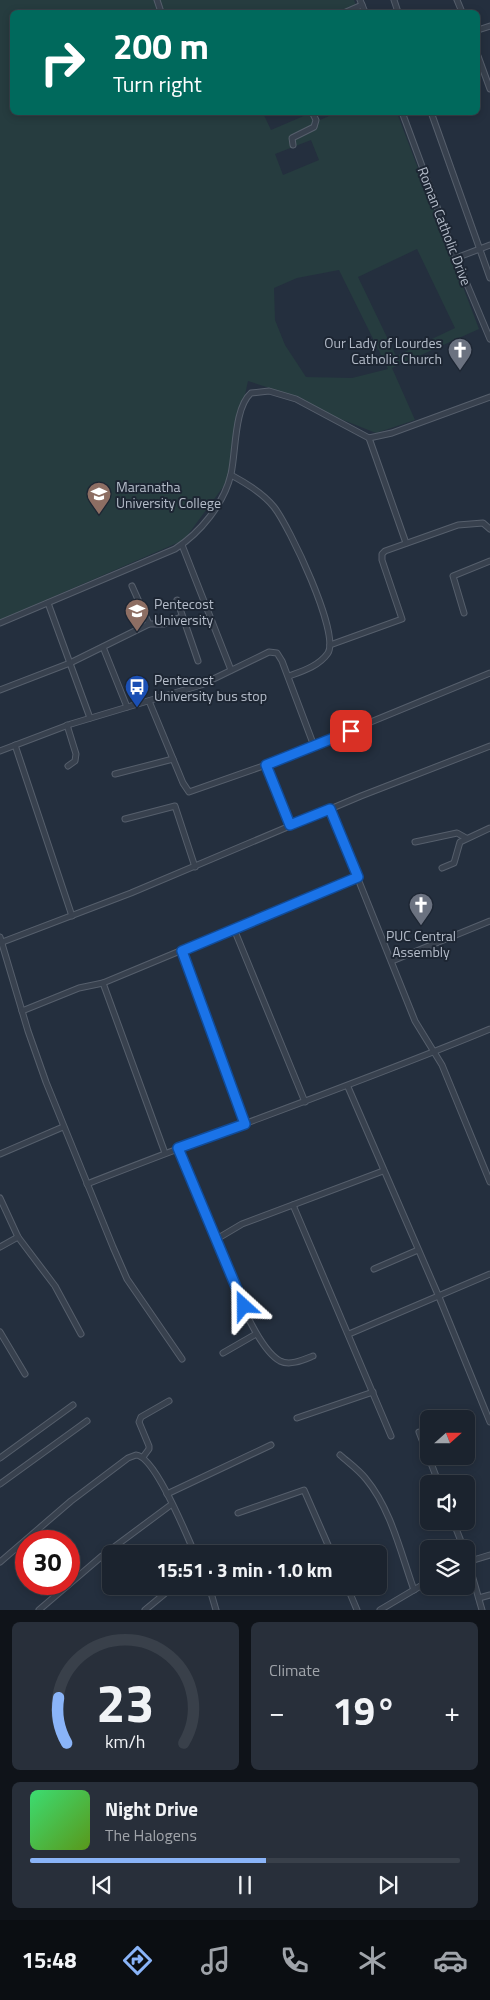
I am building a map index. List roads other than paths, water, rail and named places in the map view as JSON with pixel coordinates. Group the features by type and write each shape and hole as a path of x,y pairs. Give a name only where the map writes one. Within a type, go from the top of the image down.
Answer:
{"street":[{"path":"349,10 361,2"},
{"path":"480,62 490,89"},
{"path":"292,145 292,138 314,127 316,120 314,115"},
{"name":"Roman Catholic Drive","path":"403,115 456,258 490,339"},
{"path":"432,115 490,278"},
{"path":"456,258 490,246"},
{"path":"0,622 182,545 201,528 215,507 231,475 243,402 246,397 256,391 269,391 296,398 370,438 392,433 490,396"},
{"path":"370,438 406,543"},
{"path":"231,475 262,494 274,507 284,522 318,595 330,645 328,652 320,661 289,676"},
{"path":"330,645 402,619 402,614 382,560 382,554 386,551 464,523 483,523 490,529"},
{"path":"182,545 231,670"},
{"path":"464,613 453,576 490,561"},
{"path":"132,586 149,624"},
{"path":"177,600 198,661"},
{"path":"48,603 90,718"},
{"path":"0,690 70,663 149,624 164,624 181,616"},
{"path":"103,647 128,707"},
{"path":"0,751 90,718 201,685 269,652 274,652 280,656 314,746"},
{"path":"149,701 173,760 189,792 266,765 490,673"},
{"path":"66,726 76,759 68,766"},
{"path":"15,745 72,916"},
{"path":"182,1359 127,1279 63,1127 22,1011 0,941 72,916 196,866 290,825 490,746"},
{"path":"115,774 173,760"},
{"path":"266,765 290,825"},
{"path":"125,819 175,806 196,866"},
{"path":"330,809 415,1021 435,1052 490,1182"},
{"path":"442,868 454,863 457,846 466,838 490,828"},
{"path":"414,842 457,833 466,838"},
{"path":"22,1011 79,988 103,983 358,877"},
{"path":"392,961 490,921"},
{"path":"234,929 305,1102"},
{"path":"182,951 245,1124"},
{"path":"103,983 165,1153"},
{"path":"87,1184 178,1148 348,1087 490,1029"},
{"path":"348,1087 383,1171 440,1297 490,1422"},
{"path":"0,1154 63,1127"},
{"path":"178,1148 256,1334 270,1353 281,1362 293,1363 313,1356"},
{"path":"215,1240 242,1224 383,1171"},
{"path":"0,1198 18,1237 55,1286 81,1334"},
{"path":"293,1205 391,1436"},
{"path":"0,1247 18,1237"},
{"path":"374,1269 418,1250"},
{"path":"349,1334 440,1297 490,1274"},
{"path":"0,1332 25,1374"},
{"path":"223,1353 256,1334"},
{"path":"297,1418 373,1392"},
{"path":"143,1457 149,1446 140,1422 141,1417 170,1401"},
{"path":"0,1458 73,1405"},
{"path":"0,1484 87,1421"},
{"path":"419,1432 436,1475"},
{"path":"167,1494 270,1445"},
{"path":"340,1455 365,1477 375,1490 414,1590"},
{"path":"0,1562 128,1458 136,1456 143,1457 167,1494 191,1545"},
{"path":"238,1513 304,1490 328,1545"},
{"path":"39,1610 102,1556 172,1504"},
{"path":"475,1559 490,1555"},
{"path":"475,1586 482,1610"},
{"path":"380,1610 420,1587"},
{"path":"145,1610 163,1595"},
{"path":"212,1595 216,1610"},
{"path":"351,1595 357,1610"},
{"path":"479,1598 490,1595"}],"place":[{"name":"Our Lady of Lourdes Catholic Church","path":"460,371"},
{"name":"Maranatha University College","path":"99,515"},
{"name":"Pentecost University","path":"137,632"},
{"name":"Pentecost University bus stop","path":"137,708"},
{"name":"PUC Central Assembly","path":"421,926"}]}
